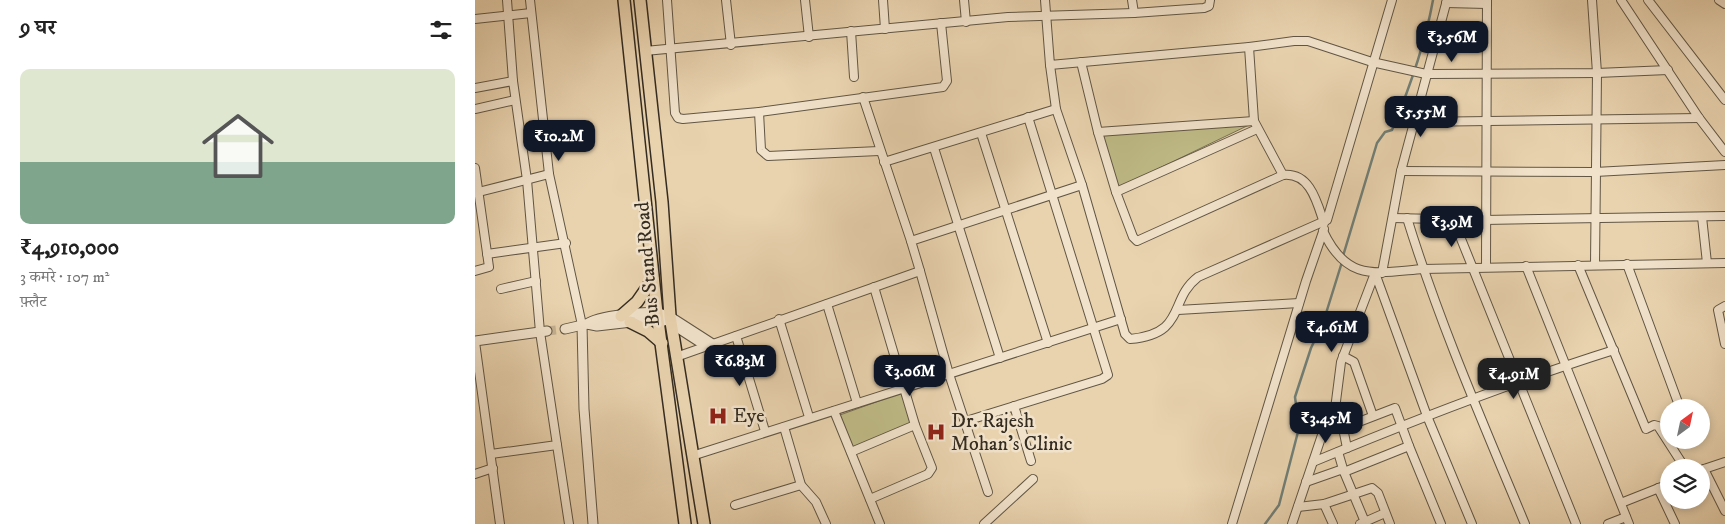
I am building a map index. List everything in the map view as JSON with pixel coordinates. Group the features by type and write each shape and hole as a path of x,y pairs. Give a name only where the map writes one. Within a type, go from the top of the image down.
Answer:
{"main road":[{"name":"Bus Stand Road","path":"624,0 653,279 676,357 704,524"},
{"name":"Bus Stand Road","path":"640,0 662,202 664,318 661,343 685,524"},
{"path":"653,279 626,319 648,330 661,343"}],"street":[{"path":"507,0 513,81 527,180 536,282 569,524"},
{"path":"529,0 549,174 585,324 584,409 593,524"},
{"path":"667,0 675,113 679,118 759,112 939,88 946,85 941,23"},
{"path":"726,0 731,45"},
{"path":"805,0 809,37"},
{"path":"883,0 885,29"},
{"path":"964,0 966,22"},
{"path":"1045,0 1050,65 1057,109 1126,337 1135,338 1162,330 1178,310 1188,286 1198,277 1325,225"},
{"path":"1132,0 1133,13"},
{"path":"645,51 731,45 851,31 1008,17 1133,13 1204,8 1209,6 1210,0"},
{"path":"1232,524 1299,303 1325,225 1392,0"},
{"path":"1592,0 1597,73 1595,264"},
{"path":"1621,0 1699,118 1725,152"},
{"path":"1648,0 1725,100"},
{"path":"1719,0 1725,4"},
{"path":"1292,524 1325,426 1335,409 1343,356 1379,273 1393,218 1401,171 1414,122 1422,73 1447,1 1487,2 1484,220 1486,268"},
{"path":"475,20 531,12"},
{"path":"851,31 854,77"},
{"path":"1050,65 1308,41 1372,62 1422,73 1597,73 1668,70"},
{"path":"1249,47 1257,129 1283,174"},
{"path":"1081,62 1098,132 1116,192 1133,237 1137,241 1283,174 1295,176 1308,184 1325,225 1333,251 1351,267 1379,273 1423,269 1595,264 1725,263"},
{"path":"475,88 513,81"},
{"path":"863,97 879,151 911,241 949,374 966,421 987,492"},
{"path":"475,108 515,100"},
{"path":"884,162 1057,109"},
{"path":"759,112 761,150 768,156 879,151"},
{"path":"966,421 1106,377 1108,370 1028,117"},
{"path":"1414,122 1486,123 1699,118"},
{"path":"1098,132 1255,121"},
{"path":"1116,192 1257,129"},
{"path":"981,133 1048,343"},
{"path":"934,148 1000,358"},
{"path":"1401,171 1595,172 1725,165"},
{"path":"475,169 476,193 489,267 475,271"},
{"path":"476,193 549,174"},
{"path":"911,241 1052,197 1081,185"},
{"path":"1393,218 1484,220 1725,216"},
{"path":"1702,217 1707,263"},
{"path":"1407,218 1423,269 1473,400 1525,524"},
{"path":"1453,219 1576,524"},
{"path":"475,236 484,234"},
{"path":"487,254 566,243"},
{"path":"1627,264 1677,399"},
{"path":"1579,265 1646,429 1654,425 1659,426 1679,459"},
{"path":"1526,266 1564,366 1627,520 1608,524"},
{"path":"676,357 920,271"},
{"path":"1379,273 1427,416 1472,524"},
{"path":"501,289 536,282"},
{"path":"870,499 931,471 932,465 915,425 874,287"},
{"path":"1178,310 1299,303"},
{"path":"827,304 857,403"},
{"path":"1725,306 1718,310 1725,344"},
{"path":"565,329 585,324 597,326 626,319 664,318 709,345"},
{"path":"692,456 765,431 784,427 809,417 834,411 1121,319"},
{"path":"779,320 809,417"},
{"path":"500,524 475,342 544,332"},
{"path":"737,336 765,431"},
{"path":"1313,462 1402,425 1564,366 1614,350"},
{"path":"1343,356 1354,362 1373,416"},
{"path":"1014,406 1031,461"},
{"path":"1343,428 1395,408 1441,524"},
{"path":"1335,409 1343,428 1347,448"},
{"path":"834,411 880,524"},
{"path":"851,452 915,425"},
{"path":"784,427 801,485 819,506 826,524"},
{"path":"491,454 557,445"},
{"path":"1306,482 1343,471 1409,446"},
{"path":"1337,452 1343,471 1354,494 1362,523 1385,513"},
{"path":"1710,467 1725,462"},
{"path":"475,474 493,468"},
{"path":"985,524 1033,480"},
{"path":"1710,483 1725,510"},
{"path":"735,505 801,485"},
{"path":"1299,507 1324,504 1368,488 1375,490 1390,524"},
{"path":"1621,503 1658,488 1675,524"},
{"path":"1324,504 1332,524"}],"shaded area":[{"path":"1251,124 1118,188 1102,135"},
{"path":"901,393 912,424 854,450 840,415"}],"waterway":[{"path":"1343,256 1377,143 1385,132 1392,130 1411,82 1426,33 1433,0"},
{"path":"1265,524 1279,505 1299,428 1295,397 1311,348 1323,323 1342,262"}],"tunnel":[{"path":"547,331 565,329"}],"place":[{"name":"Eye","path":"718,416"},
{"name":"Dr. Rajesh Mohan's Clinic","path":"936,432"}]}
